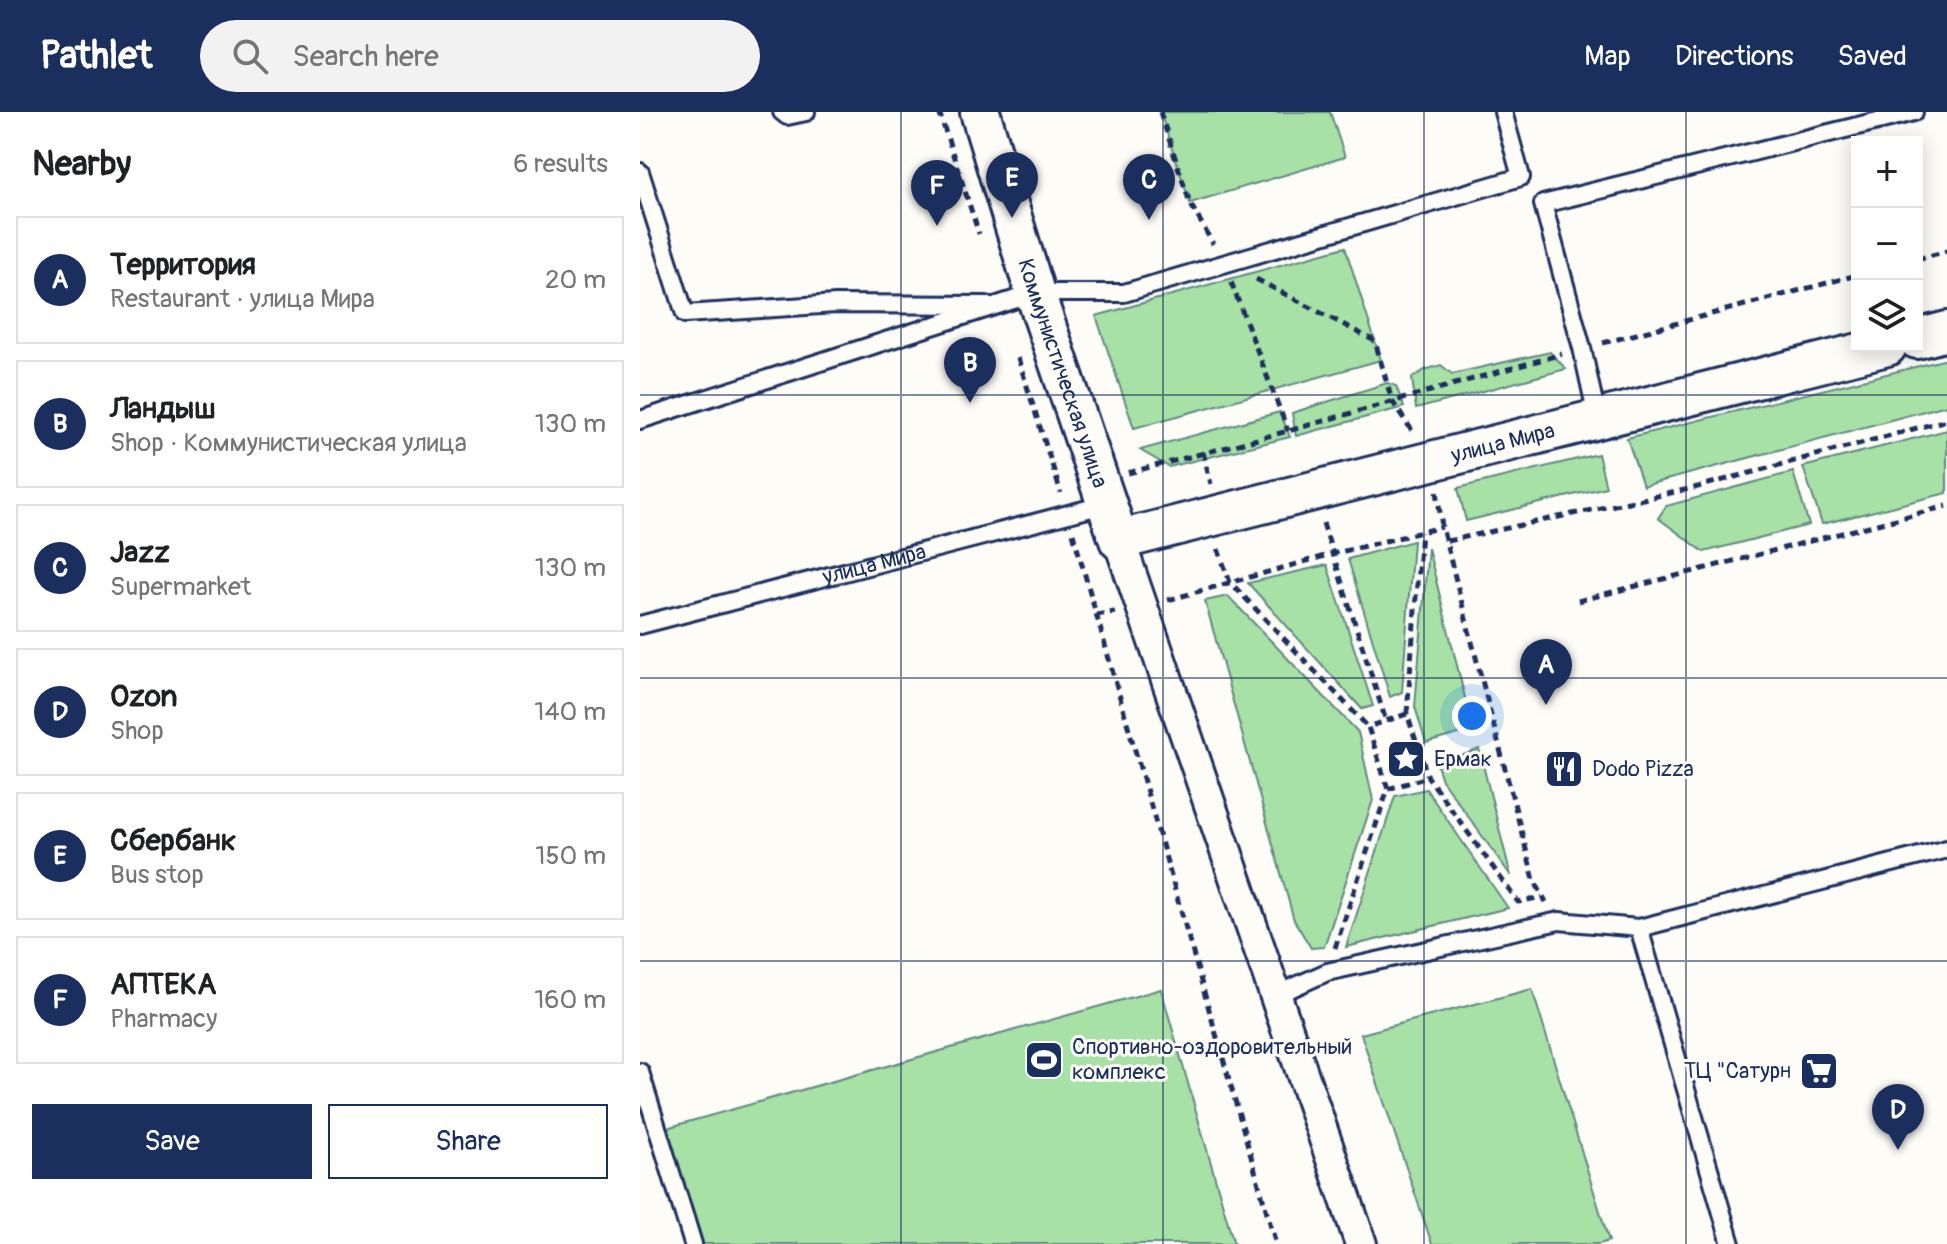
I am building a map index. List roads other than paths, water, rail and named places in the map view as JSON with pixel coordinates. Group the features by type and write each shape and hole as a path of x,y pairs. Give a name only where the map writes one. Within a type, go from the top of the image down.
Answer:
{"street":[{"name":"Коммунистическая улица","path":"980,112 1018,299 1103,492 1119,540"},
{"path":"1923,337 1947,331"},
{"name":"улица Мира","path":"1119,540 1862,352"},
{"path":"1119,540 1361,1244"}],"lane":[{"path":"782,112 787,116 806,112"},
{"path":"640,172 685,314 836,304 1124,293 1521,177 1503,112"},
{"path":"1597,417 1582,348 1543,204 1914,112"},
{"path":"640,420 1018,299"},
{"name":"улица Мира","path":"640,625 1067,514 1103,492"},
{"path":"1274,996 1327,972 1559,921 1639,928 1947,849"},
{"path":"1639,928 1731,1244"},
{"path":"640,1072 693,1244"}],"place":[{"name":"Сбербанк","path":"1012,218"},
{"name":"Jazz","path":"1149,220"},
{"name":"АПТЕКА","path":"937,226"},
{"name":"Ландыш","path":"970,403"},
{"name":"Территория","path":"1546,705"},
{"name":"Ермак","path":"1406,759"},
{"name":"Dodo Pizza","path":"1564,769"},
{"name":"Спортивно-оздоровительный комплекс","path":"1044,1060"},
{"name":"ТЦ \"Сатурн","path":"1819,1071"},
{"name":"Ozon","path":"1898,1150"}]}
